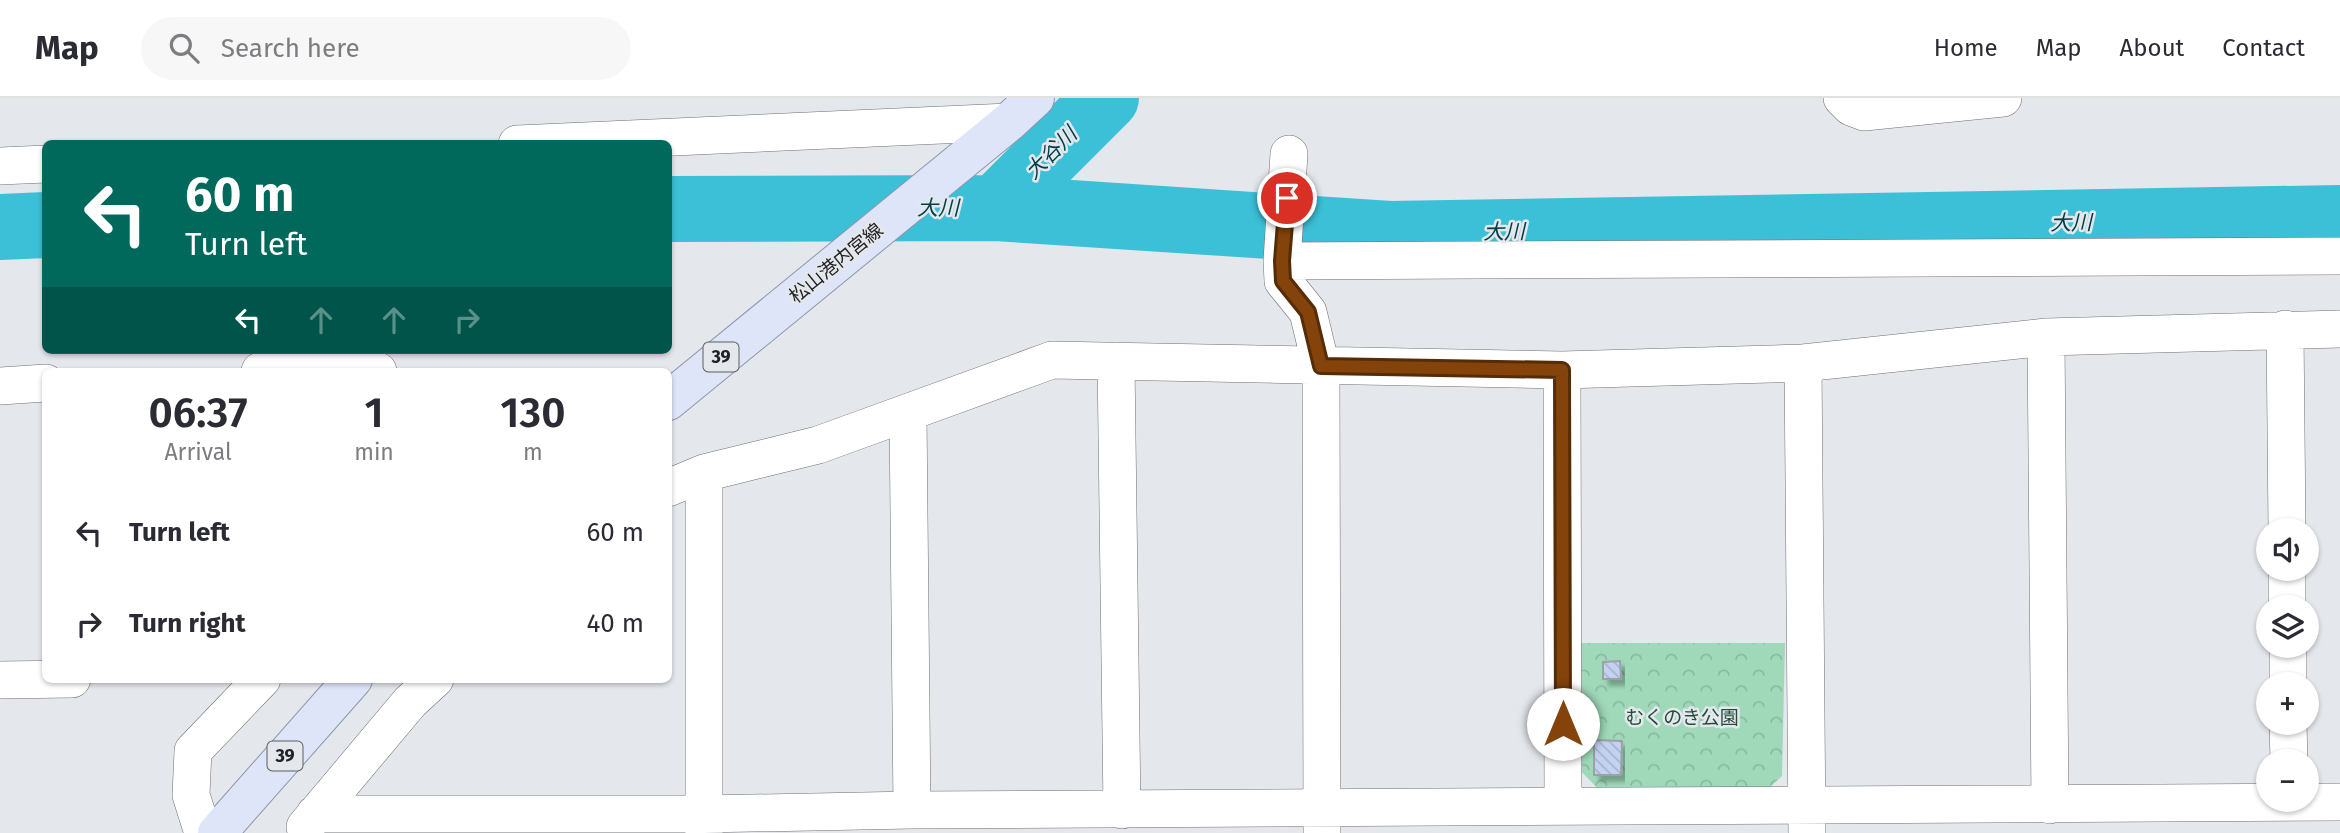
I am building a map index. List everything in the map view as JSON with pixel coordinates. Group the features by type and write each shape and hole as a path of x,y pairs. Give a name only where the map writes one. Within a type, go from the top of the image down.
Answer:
{"main road":[{"name":"松山港内宮線","path":"672,398 1022,110"},
{"name":"39","path":"217,833 349,683"}],"street":[{"path":"1842,98 1851,107 1864,112 2003,98"},
{"path":"576,140 1022,110"},
{"path":"1289,154 1282,249 1283,281 1308,312 1321,366 1322,820"},
{"path":"0,166 42,164"},
{"path":"1282,249 2340,256"},
{"path":"2285,329 2287,518"},
{"path":"672,486 704,473 818,445 1052,360 1562,370 1803,363 2046,337 2340,329"},
{"path":"2046,337 2050,805"},
{"path":"1116,361 1122,810"},
{"path":"1803,363 1806,819"},
{"path":"317,368 364,368"},
{"path":"1562,370 1563,806"},
{"path":"0,386 42,383"},
{"path":"908,414 912,810"},
{"path":"704,473 704,824"},
{"path":"0,681 42,680"},
{"path":"203,833 191,795 193,751 258,683"},
{"path":"308,823 410,702 431,683"},
{"path":"308,823 704,824 912,810 1122,810 1322,820 1563,806 1806,819 2050,805 2256,802"},
{"path":"2319,802 2340,802"}],"green space":[{"name":"むくのき公園","path":"1579,643 1785,643 1782,776 1767,790 1599,790 1579,769"}],"building":[{"path":"1620,661 1621,679 1603,679 1603,662"},
{"path":"1594,740 1622,741 1621,775 1594,775"}],"waterway":[{"name":"大谷川","path":"996,208 1106,98"},
{"name":"大川","path":"672,209 996,208 1390,234 2340,218"},
{"name":"大川","path":"0,227 42,225"}],"route":[{"path":"1287,198 1283,237 1283,281 1308,312 1321,366 1562,370 1563,724"}]}
